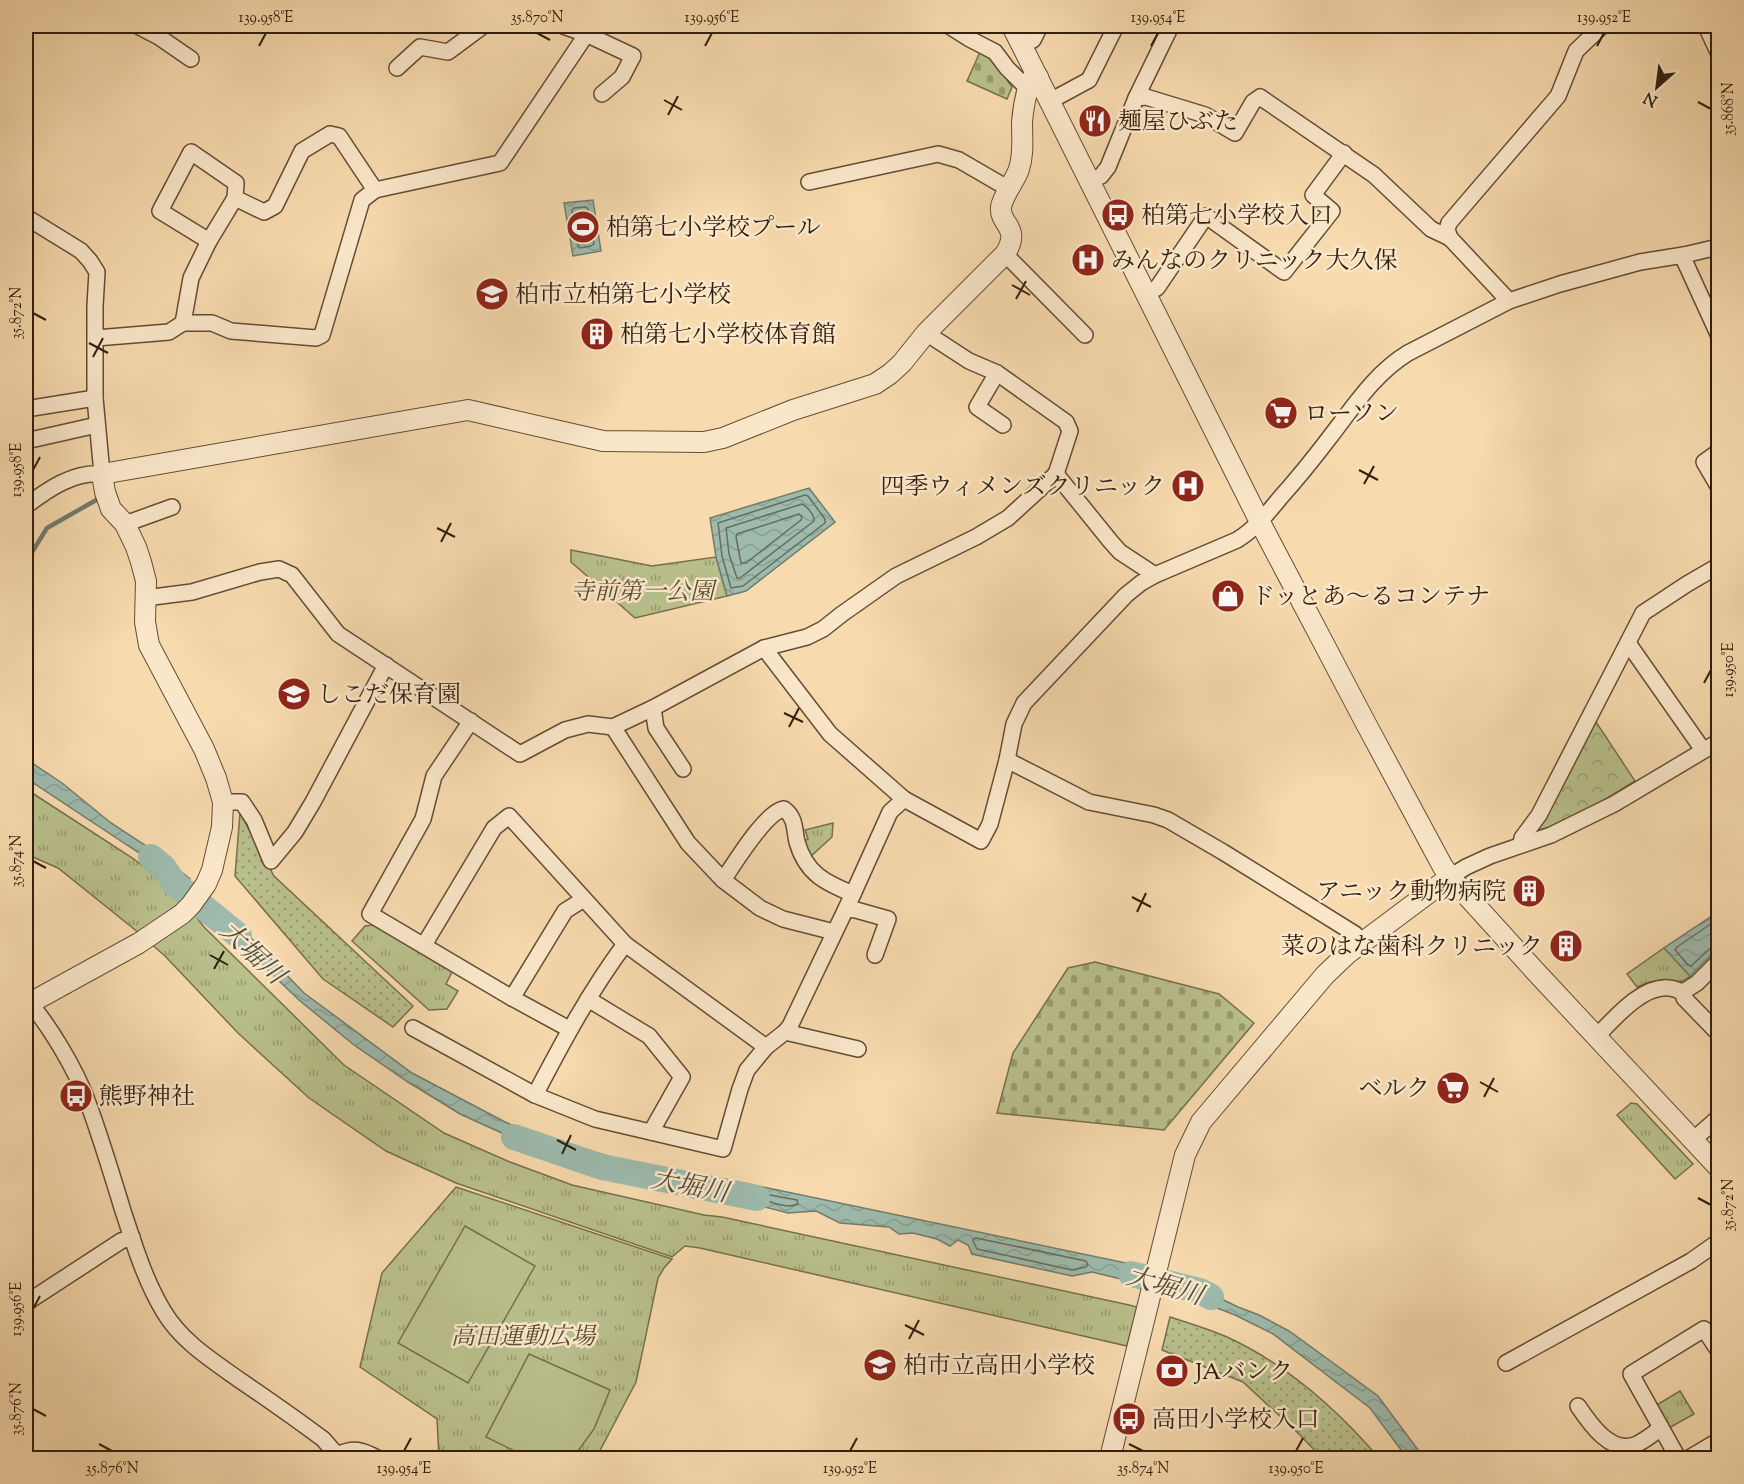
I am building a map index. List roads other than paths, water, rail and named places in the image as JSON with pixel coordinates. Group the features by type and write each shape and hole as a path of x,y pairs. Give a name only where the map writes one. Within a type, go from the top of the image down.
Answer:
{"street":[{"path":"138,26 191,58"},
{"path":"397,68 420,47 448,52 483,26"},
{"path":"563,26 589,30 633,56 622,77 602,94"},
{"path":"949,26 995,52 1007,68 1033,83 1050,101 1260,522 1436,855 1450,877 1719,1167"},
{"path":"26,506 60,483 90,472 102,474 468,410 603,441 704,442 723,438 793,410 875,384 902,363 926,333 1010,247 1012,231 1003,216 1001,207 1019,169 1022,153 1022,120 1033,83 1022,45 1012,26"},
{"path":"1022,45 1034,40 1040,26"},
{"path":"1050,101 1089,80 1116,26"},
{"path":"1091,180 1101,176 1108,167 1136,98 1171,26"},
{"path":"1450,238 1447,230 1449,223 1558,96 1576,51 1602,26"},
{"path":"1706,26 1719,52"},
{"path":"96,338 169,332 183,323 212,323 231,330 316,338 322,334 362,200 375,190 500,163 589,30"},
{"path":"1136,98 1146,97 1205,115 1235,133 1253,102 1260,97 1374,175 1431,229 1450,238 1509,301"},
{"path":"235,198 264,212 275,206 302,151 330,134 339,136 375,190"},
{"path":"183,323 191,278 209,241 235,198 236,183 191,152 160,211 209,241"},
{"path":"1146,294 1157,288 1206,216 1284,272 1332,211 1313,195 1344,153"},
{"path":"809,182 938,154 959,160 1009,189"},
{"path":"26,217 81,252 97,272 95,398 105,492 111,509 125,524 141,562 146,581 145,622 149,645 204,749 223,802 222,827 212,870 191,905 175,919 139,943 28,1000 57,1041 88,1100 132,1237 152,1288 164,1312 182,1336 214,1362 323,1439 338,1457 344,1452 363,1451 376,1458"},
{"path":"764,648 830,734 904,799 981,841 990,824 1014,724 1024,703 1126,595 1155,574 1238,540 1250,532 1361,396 1393,362 1408,352 1509,301 1640,262 1719,247"},
{"path":"1005,254 1085,335"},
{"path":"1684,255 1685,262 1719,334"},
{"path":"145,598 192,592 260,572 279,569 292,575 338,634 520,754 565,730 588,724 613,727 764,648 807,637 823,629 896,576 976,537 1008,518 1056,474 1070,431 1066,422 997,373 969,361 926,333"},
{"path":"997,373 976,407 1003,425"},
{"path":"26,409 95,398"},
{"path":"26,441 97,425"},
{"path":"1719,453 1704,462 1719,486"},
{"path":"1056,474 1120,552 1155,574"},
{"path":"125,524 172,507"},
{"path":"1521,844 1522,838 1539,815 1643,613 1719,566"},
{"path":"1628,643 1703,750"},
{"path":"223,802 242,802 254,820 271,861 295,832 313,802 386,665"},
{"path":"653,708 657,728 683,769"},
{"path":"471,721 434,776 423,819 370,914 569,1029"},
{"path":"613,727 688,843 723,880 760,908 783,919 834,932"},
{"path":"1110,1458 1185,1155 1201,1122 1325,975 1341,959 1466,867 1521,844 1551,835 1614,804 1719,742"},
{"path":"1007,760 1089,802 1154,815 1188,831 1355,934 1362,943"},
{"path":"413,1028 535,1095 595,1119 723,1149 747,1070 766,1047 790,1026 890,812 904,799"},
{"path":"723,880 771,815 784,809 794,820 797,843 805,861 816,876 853,894"},
{"path":"424,945 494,828 509,816 625,944 766,1047"},
{"path":"512,998 565,911 584,898"},
{"path":"846,909 888,920 875,956"},
{"path":"535,1095 569,1029 603,974 625,944"},
{"path":"1596,1037 1640,996 1652,989 1668,988 1683,992 1719,962"},
{"path":"1683,992 1684,998 1719,1033"},
{"path":"588,999 649,1036 682,1077 651,1132"},
{"path":"785,1032 858,1049"},
{"path":"1693,1140 1719,1118"},
{"path":"26,1303 122,1241 132,1237"},
{"path":"1506,1363 1691,1261 1719,1242"},
{"path":"1678,1458 1631,1374 1704,1329 1719,1350"},
{"path":"1578,1406 1592,1427 1603,1437 1622,1446 1635,1445 1661,1428"},
{"path":"1689,1458 1719,1441"}],"water":[{"name":"柏第七小学校プール","path":"593,200 601,251 573,256 564,203"},
{"path":"809,488 835,522 746,591 727,596 716,557 710,518"},
{"path":"26,759 62,783 111,823 160,855 190,879 182,890 142,855 26,778"},
{"path":"221,907 304,993 412,1073 528,1132 648,1168 708,1180 705,1193 648,1180 513,1138 460,1114 354,1045 299,1000 211,916"},
{"path":"1718,912 1718,948 1690,976 1664,948"},
{"path":"725,1179 1150,1268 1146,1285 1092,1272 1072,1276 972,1254 968,1245 958,1240 950,1246 937,1239 913,1233 899,1234 889,1227 840,1223 816,1211 788,1213 722,1196"},
{"path":"1180,1279 1289,1331 1336,1365 1378,1396 1424,1458 1407,1458 1370,1408 1273,1334 1235,1315 1176,1292"}],"waterway":[{"path":"26,562 47,528 98,499"},
{"name":"大堀川","path":"151,857 164,868 174,883 239,936"},
{"name":"大堀川","path":"514,1137 602,1167 757,1198"},
{"name":"大堀川","path":"1131,1274 1200,1291 1211,1297"}],"place":[{"name":"麺屋ひぶた","path":"1095,121"},
{"name":"柏第七小学校入口","path":"1118,215"},
{"name":"柏第七小学校プール","path":"583,227"},
{"name":"みんなのクリニック大久保","path":"1088,260"},
{"name":"柏市立柏第七小学校","path":"492,294"},
{"name":"柏第七小学校体育館","path":"597,334"},
{"name":"ローソン","path":"1281,413"},
{"name":"四季ウィメンズクリニック","path":"1188,486"},
{"name":"ドッとあ〜るコンテナ","path":"1228,596"},
{"name":"しこだ保育園","path":"294,694"},
{"name":"アニック動物病院","path":"1529,891"},
{"name":"菜のはな歯科クリニック","path":"1566,946"},
{"name":"ベルク","path":"1453,1088"},
{"name":"熊野神社","path":"76,1096"},
{"name":"柏市立高田小学校","path":"880,1365"},
{"name":"JAバンク","path":"1172,1371"},
{"name":"高田小学校入口","path":"1129,1419"}],"park label":[{"name":"寺前第一公園","path":"642,591"},
{"name":"高田運動広場","path":"523,1336"}]}
